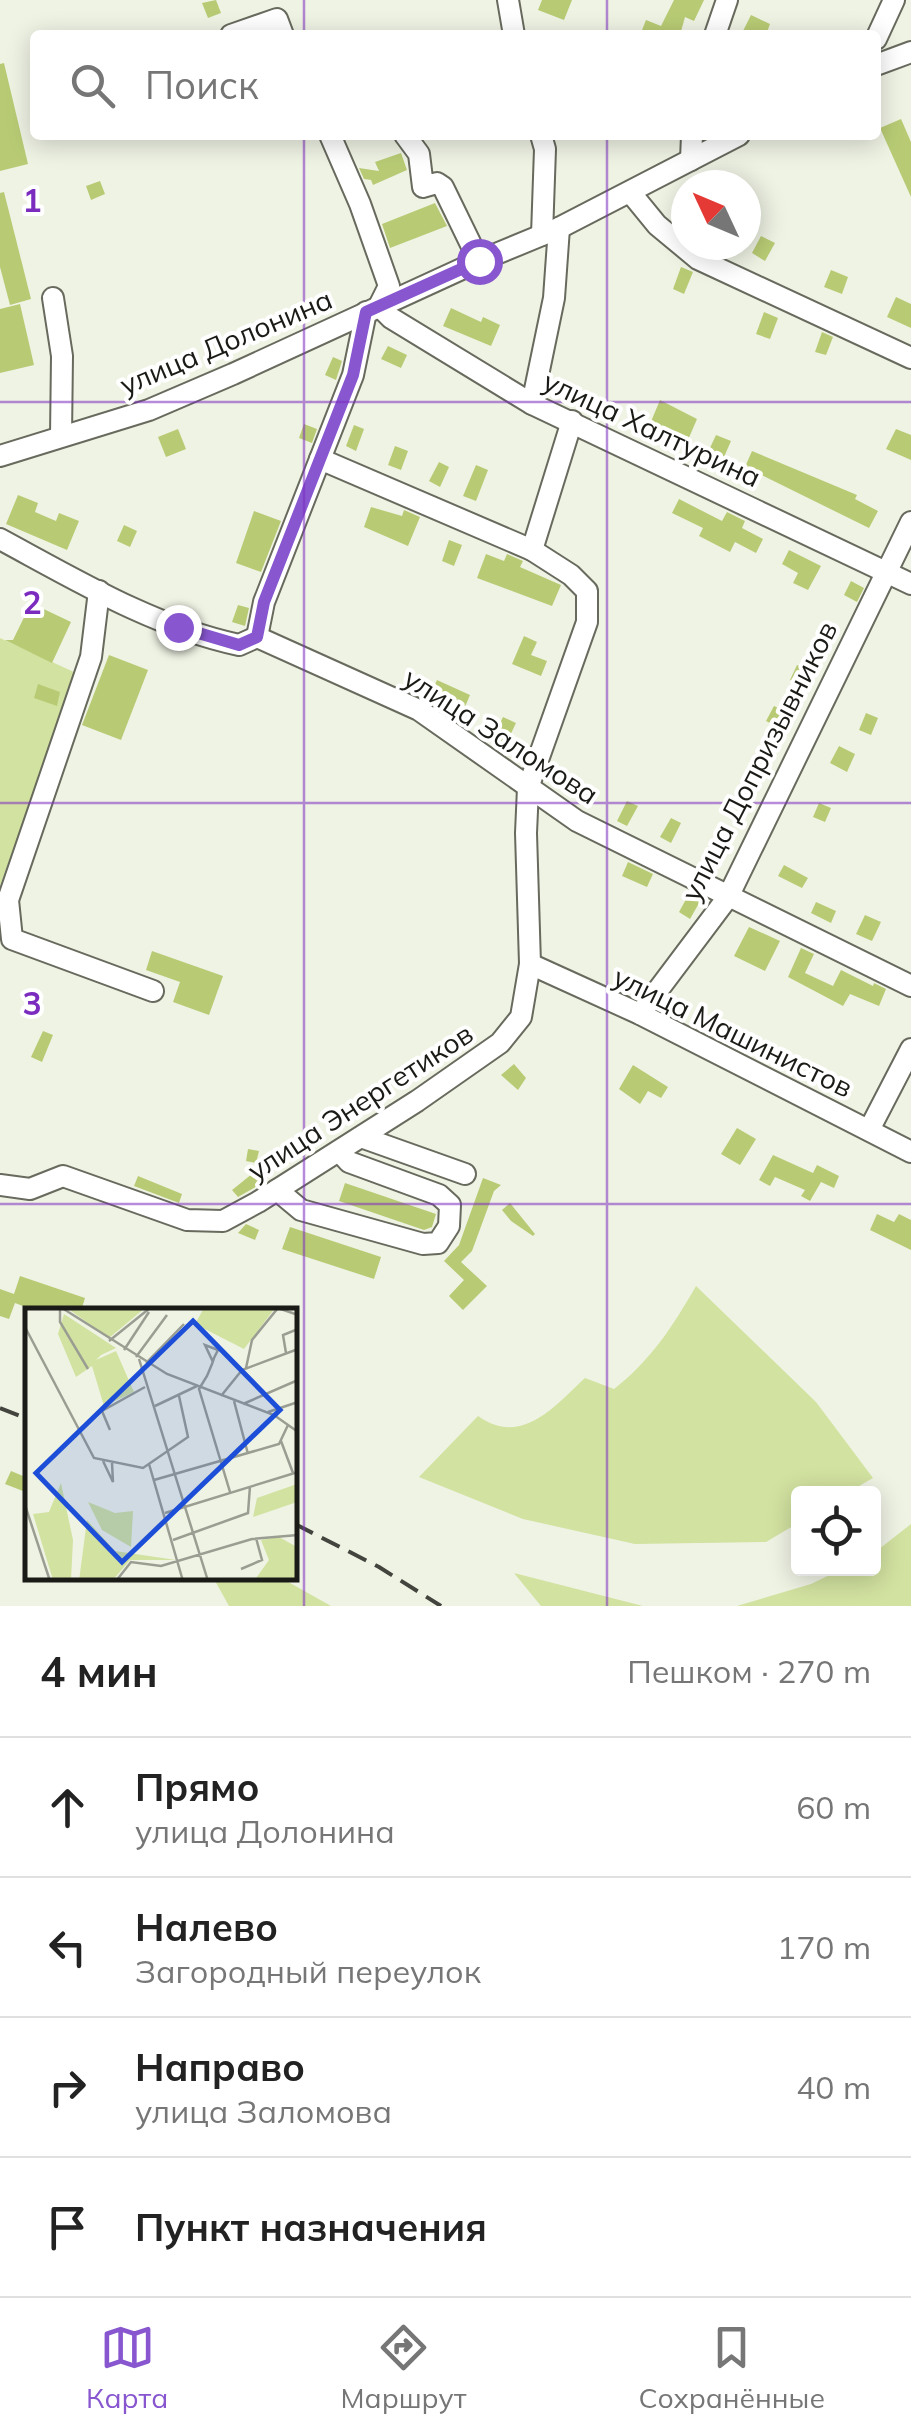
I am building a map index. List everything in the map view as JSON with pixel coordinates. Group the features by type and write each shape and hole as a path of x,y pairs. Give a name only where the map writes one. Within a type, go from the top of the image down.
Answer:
{"street":[{"path":"508,0 513,30"},
{"path":"717,30 727,0"},
{"path":"880,30 894,0"},
{"path":"245,30 277,19 281,30"},
{"path":"881,64 911,52"},
{"path":"257,637 264,602 353,375 372,309 389,286 332,140"},
{"path":"409,140 419,154 423,188 443,186 479,261"},
{"path":"532,404 554,298 542,140"},
{"path":"690,160 692,140"},
{"name":"улица Долонина","path":"0,456 149,410 551,232 729,140"},
{"path":"630,192 657,225 698,259 911,358"},
{"path":"53,298 62,356 61,436"},
{"name":"улица Халтурина","path":"372,309 532,404 911,584"},
{"path":"320,458 532,550 572,421"},
{"name":"улица Допризывников","path":"640,1014 728,897 911,522"},
{"name":"улица Заломова","path":"0,539 178,627 239,645 257,637 419,710 578,820 911,986"},
{"name":"улица Энергетиков","path":"0,1184 30,1189 63,1176 187,1220 222,1221 361,1137 500,1043 520,1016 530,964 528,788 587,622 587,591 571,574 532,550"},
{"path":"99,591 91,657 8,900 12,939 153,991"},
{"name":"улица Машинистов","path":"530,964 640,1014 911,1152"},
{"path":"869,1130 911,1049"},
{"path":"361,1137 465,1174"},
{"path":"277,1190 302,1210 422,1244 438,1243 450,1226 450,1204 439,1195 348,1162 339,1151"}],"green space":[{"path":"0,638 76,673 0,886"},
{"path":"696,1286 816,1402 873,1478 859,1486 791,1486 791,1527 766,1542 635,1544 523,1519 419,1477 478,1416 508,1427 523,1425 549,1411 585,1378 614,1389 639,1366"},
{"path":"911,1524 911,1606 737,1606 828,1576 881,1576 881,1548"},
{"path":"514,1573 643,1606 541,1606"},
{"path":"215,1581 287,1581 331,1606 229,1606"}],"building":[{"path":"216,0 221,13 208,18 202,3"},
{"path":"542,0 572,0 564,20 538,10"},
{"path":"674,0 704,0 694,21 685,17 681,30 642,30 646,20 661,26"},
{"path":"751,15 770,24 768,30 744,30"},
{"path":"4,63 28,164 0,171 0,64"},
{"path":"901,119 911,142 911,197 881,130"},
{"path":"401,153 407,170 373,185 371,180 364,179 359,168 379,171 375,162"},
{"path":"100,181 105,194 91,200 86,186"},
{"path":"4,192 31,299 10,305 0,267 0,193"},
{"path":"435,203 447,226 390,248 382,224"},
{"path":"761,236 775,243 765,261 761,259"},
{"path":"681,267 693,272 684,294 673,289"},
{"path":"831,270 848,277 842,294 824,287"},
{"path":"896,297 911,304 911,328 887,317"},
{"path":"20,304 34,365 0,373 0,309"},
{"path":"451,308 481,322 483,317 500,325 491,346 443,326"},
{"path":"764,312 778,318 770,339 756,334"},
{"path":"822,332 833,337 826,355 815,352"},
{"path":"388,346 407,355 401,368 381,359"},
{"path":"333,357 342,361 336,380 325,375"},
{"path":"660,400 697,419 688,440 650,424"},
{"path":"304,424 317,429 312,443 299,438"},
{"path":"354,425 364,429 356,451 346,446"},
{"path":"178,429 186,449 166,457 158,437"},
{"path":"896,429 911,435 911,460 886,449"},
{"path":"716,435 731,441 724,457 709,450"},
{"path":"395,446 408,451 401,470 388,465"},
{"path":"752,451 857,495 855,499 878,511 869,528 745,467"},
{"path":"439,462 449,467 440,487 429,481"},
{"path":"476,465 488,470 476,501 463,496"},
{"path":"18,495 38,503 35,512 56,521 59,513 79,521 67,550 6,524"},
{"path":"679,499 722,521 727,512 745,521 742,528 763,539 756,553 735,542 730,552 699,536 703,528 672,513"},
{"path":"371,507 402,516 404,510 420,517 408,546 364,527"},
{"path":"254,511 281,521 261,572 236,563"},
{"path":"124,525 137,531 130,547 117,541"},
{"path":"449,540 462,545 454,566 442,561"},
{"path":"789,550 821,566 808,590 793,583 798,573 782,564"},
{"path":"486,554 504,561 507,554 523,561 520,567 561,585 552,606 477,578"},
{"path":"851,581 864,588 857,602 844,595"},
{"path":"31,603 71,622 52,663 5,640 13,640"},
{"path":"238,605 249,608 245,626 232,622"},
{"path":"524,636 537,642 531,655 547,661 541,676 512,664"},
{"path":"109,655 148,670 121,740 82,725"},
{"path":"797,665 814,673 807,688 790,680"},
{"path":"437,680 470,695 459,721 428,700"},
{"path":"38,684 60,692 57,706 34,698"},
{"path":"774,706 795,716 787,732 766,721"},
{"path":"866,713 878,718 871,735 859,730"},
{"path":"503,717 516,723 506,744 493,738"},
{"path":"839,746 855,754 847,772 830,763"},
{"path":"627,801 638,806 627,826 617,821"},
{"path":"819,803 831,808 825,822 813,817"},
{"path":"671,818 681,823 671,843 660,837"},
{"path":"708,846 724,854 718,867 702,859"},
{"path":"628,862 653,874 647,887 622,876"},
{"path":"784,865 808,878 802,888 778,876"},
{"path":"690,892 702,898 690,919 679,912"},
{"path":"816,902 836,911 831,923 811,913"},
{"path":"865,915 881,922 872,941 856,934"},
{"path":"749,927 780,941 765,971 734,956"},
{"path":"801,948 814,954 805,973 833,986 841,970 886,989 879,1006 850,994 843,1006 788,977"},
{"path":"152,951 223,976 209,1015 173,1002 180,982 146,970"},
{"path":"43,1031 53,1035 42,1062 31,1057"},
{"path":"514,1064 526,1078 518,1090 501,1075"},
{"path":"633,1065 668,1087 661,1098 648,1091 640,1104 619,1089"},
{"path":"737,1128 756,1139 740,1165 721,1154"},
{"path":"296,1146 299,1156 270,1166 246,1161 248,1149 259,1151 257,1159"},
{"path":"773,1155 813,1173 817,1165 839,1176 834,1188 821,1182 810,1201 801,1196 805,1190 775,1177 770,1186 759,1180"},
{"path":"257,1170 266,1181 238,1197 232,1190"},
{"path":"138,1176 182,1194 179,1203 134,1186"},
{"path":"483,1178 501,1185 494,1191 472,1251 461,1262 487,1286 463,1310 449,1296 464,1280 444,1261 459,1245"},
{"path":"345,1183 436,1214 432,1227 424,1230 339,1201"},
{"path":"510,1203 535,1234 533,1236 502,1210"},
{"path":"877,1214 894,1222 899,1214 911,1220 911,1250 870,1230"},
{"path":"246,1224 259,1230 255,1240 238,1233"},
{"path":"290,1227 381,1257 374,1279 282,1249"},
{"path":"20,1276 85,1298 82,1308 28,1308 15,1303 9,1319 0,1316 0,1289 14,1294"},
{"path":"11,1471 25,1477 25,1492 5,1484"}],"railway":[{"path":"0,1408 25,1418"},
{"path":"298,1526 379,1567 441,1606"}],"route":[{"path":"178,627 239,645 257,637 264,602 353,375 366,312 479,261"}]}
